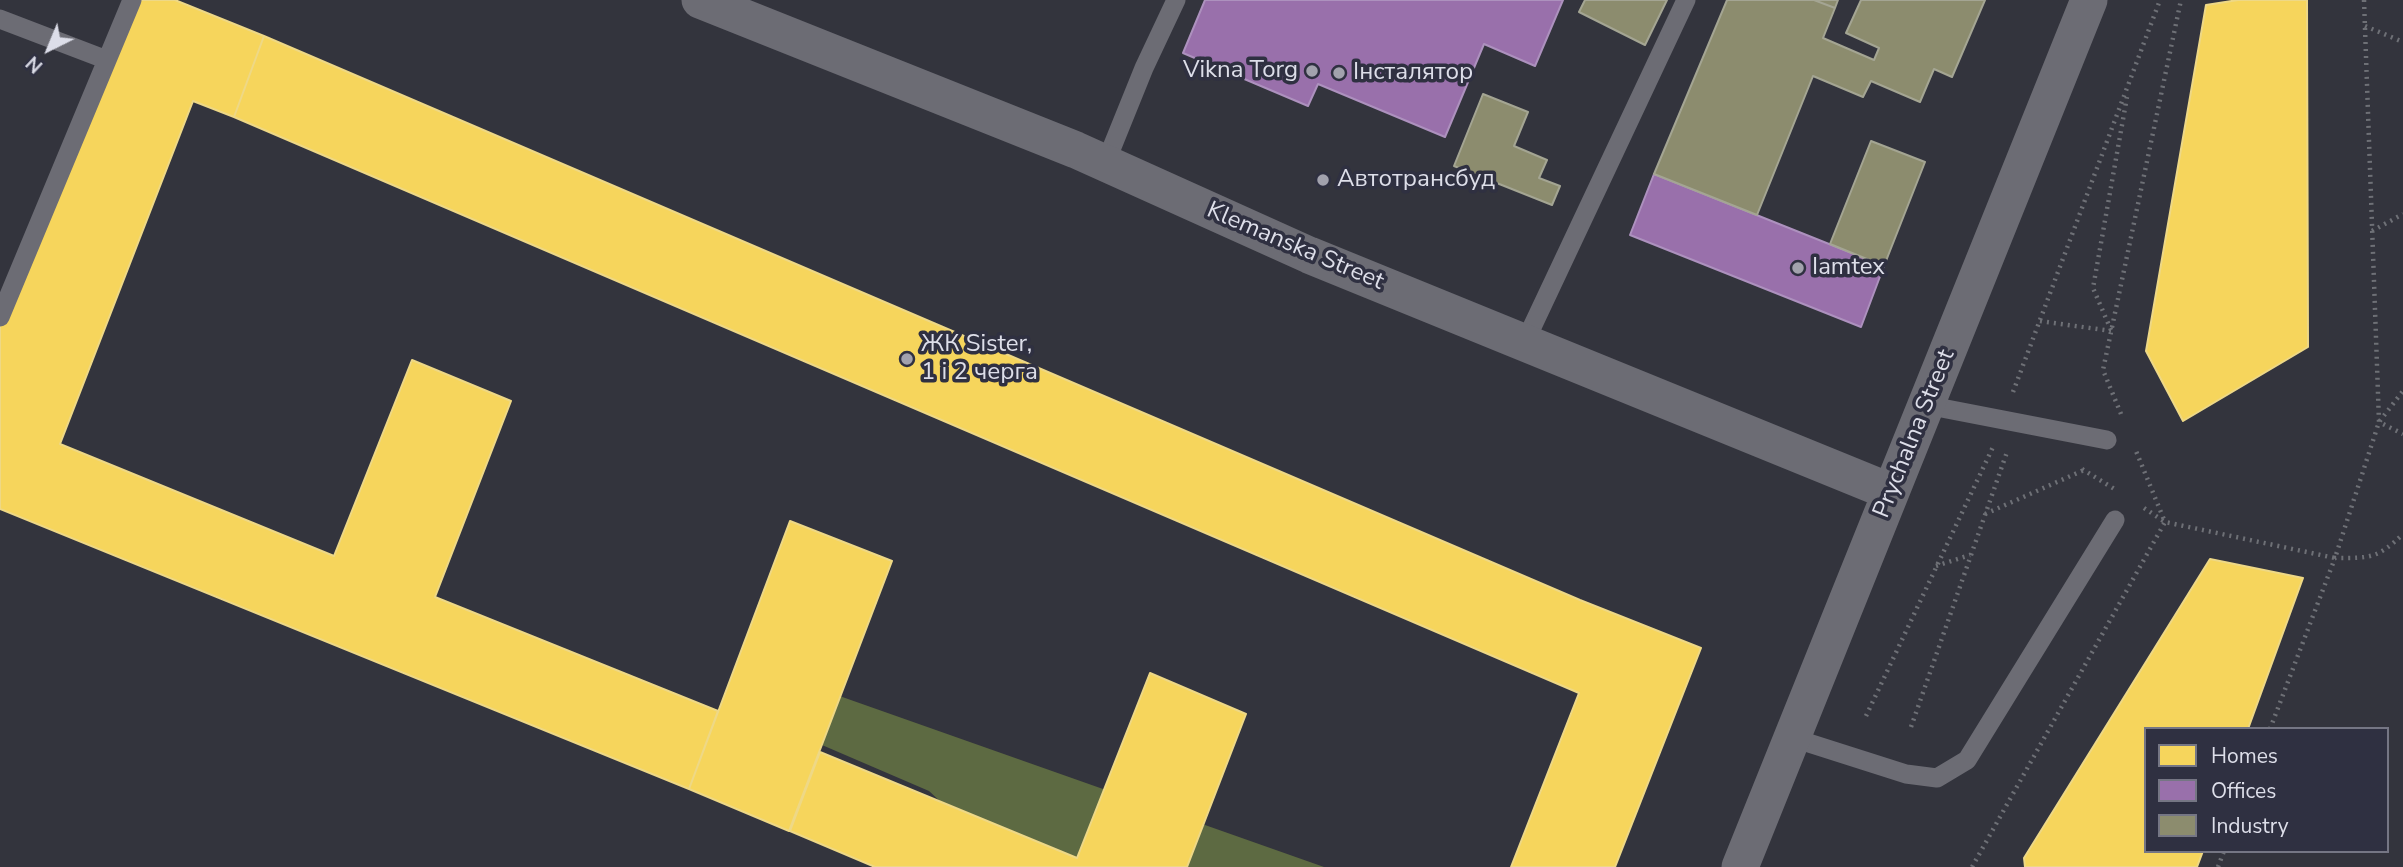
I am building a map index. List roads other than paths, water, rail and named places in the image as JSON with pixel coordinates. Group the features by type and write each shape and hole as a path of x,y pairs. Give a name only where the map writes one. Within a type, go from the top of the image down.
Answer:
{"street":[{"name":"Klemanska Street","path":"700,0 1105,162 1309,255 1891,492"},
{"name":"Prychalna Street","path":"1740,867 2089,0"}],"lane":[{"path":"0,317 132,0"},
{"path":"1105,162 1176,0"},
{"path":"1525,342 1686,0"},
{"path":"0,19 107,60"},
{"path":"1926,405 2107,440"},
{"path":"1793,738 1906,774 1937,778 1968,760 2115,520"}],"place":[{"name":"Vikna Torg","path":"1312,71"},
{"name":"Інсталятор","path":"1339,73"},
{"name":"Автотрансбуд","path":"1323,180"},
{"name":"Iamtex","path":"1798,268"},
{"name":"ЖК Sister, 1 і 2 черга","path":"907,359"}]}
